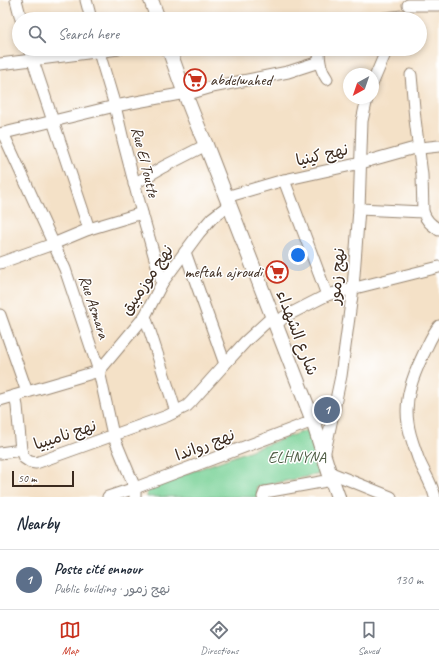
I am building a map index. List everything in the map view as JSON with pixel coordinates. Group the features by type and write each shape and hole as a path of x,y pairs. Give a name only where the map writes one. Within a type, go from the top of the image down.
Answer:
{"main road":[{"path":"151,0 155,12"},
{"name":"شارع الشهداء","path":"173,56 185,95 206,145 313,421 338,497"}],"street":[{"path":"16,0 19,12"},
{"path":"86,0 89,12"},
{"path":"409,3 439,5"},
{"path":"0,64 25,56"},
{"path":"32,56 89,229"},
{"name":"Rue El Toutte","path":"101,56 115,106 122,140 162,284"},
{"path":"319,56 319,62 323,74 327,79"},
{"path":"379,68 384,56"},
{"path":"2,133 54,122 115,106 180,94 185,95 212,87 288,72 319,62"},
{"path":"411,75 422,175 423,212 428,222 439,230"},
{"name":"نهج زمور","path":"324,456 341,376 353,288 359,209 362,121 366,104"},
{"name":"Rue Asmara","path":"2,133 65,269 99,371 113,435 135,492"},
{"path":"134,184 206,145"},
{"name":"نهج كينيا","path":"327,295 284,180 361,163 419,148 439,146"},
{"path":"227,201 284,180"},
{"name":"نهج موزمبيق","path":"99,371 145,316 162,284 199,233 227,201"},
{"path":"359,209 423,212"},
{"path":"0,262 54,244 89,229 142,213"},
{"path":"185,252 225,364"},
{"name":"نهج ناميبيا","path":"15,396 21,450 24,458 30,462 36,463 167,416 187,406 246,342 274,321 327,295 439,268"},
{"path":"0,315 27,392"},
{"path":"145,316 176,412"},
{"path":"433,496 410,432 408,421 408,399 411,384 418,365 439,326"},
{"path":"0,400 99,371"},
{"name":"نهج رواندا","path":"108,497 135,492 313,421"},
{"path":"0,453 21,450"},
{"path":"262,497 265,492 331,476 391,497"}],"green space":[{"name":"ELHNYNA","path":"310,429 325,473 256,487 258,497 147,497 146,488"}],"place":[{"name":"abdelwahed","path":"195,80"},
{"name":"meftah ajroudi","path":"277,272"},
{"name":"Poste cité ennour","path":"327,410"}]}
